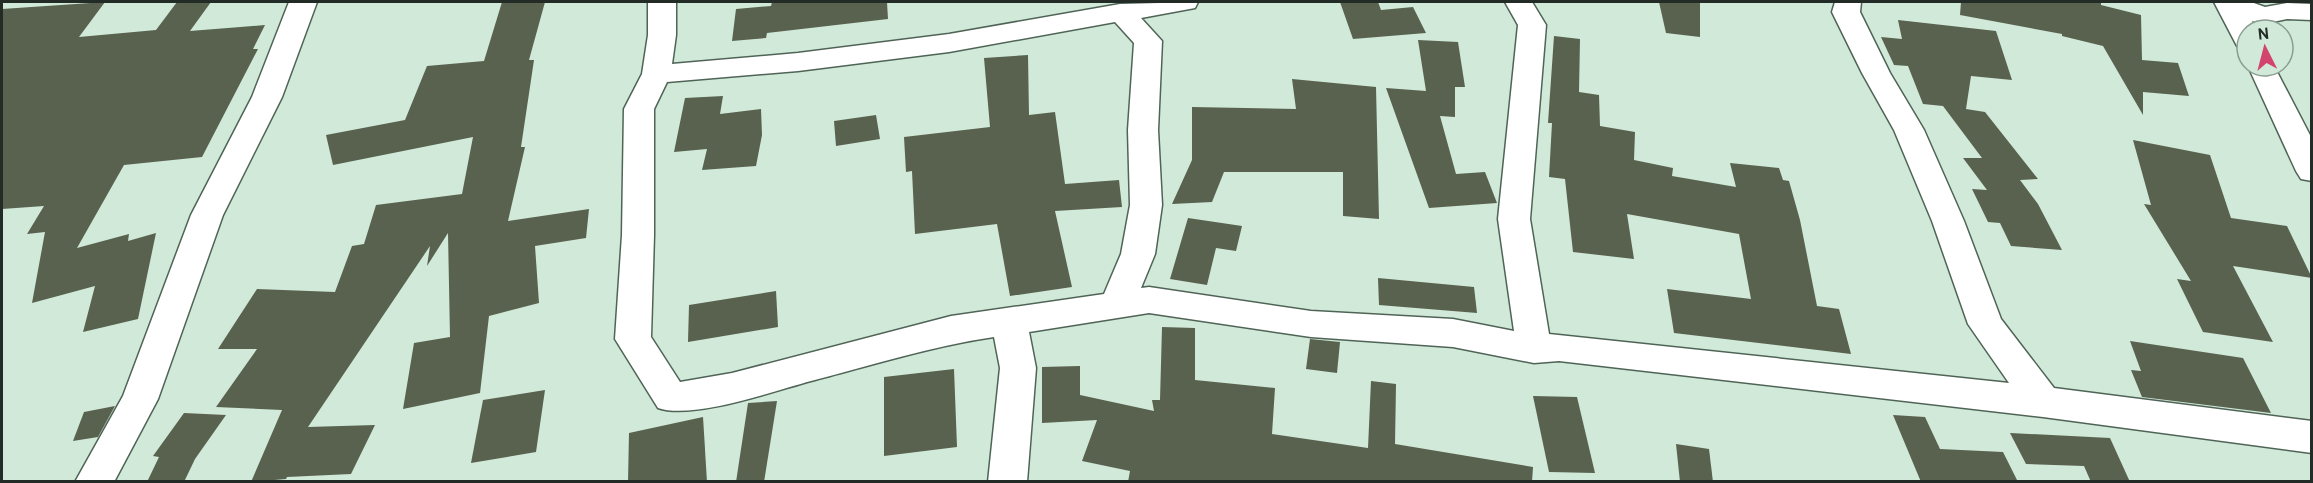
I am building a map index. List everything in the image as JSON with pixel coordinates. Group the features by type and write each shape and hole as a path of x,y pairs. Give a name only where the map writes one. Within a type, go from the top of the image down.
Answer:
{"street":[{"path":"94,482 140,399 207,215 267,97 303,2"},
{"path":"662,2 662,35 656,74 639,109 638,235 633,339 671,398 732,388 951,330 1149,300 1311,324 1453,333 1534,349 1559,347 2043,402 2312,437"},
{"path":"656,74 798,62 949,43 1185,2"},
{"path":"1519,2 1532,25 1514,219 1534,349"},
{"path":"1848,2 1846,12 1876,73 1909,130 1948,221 1986,324 2043,402"},
{"path":"2228,2 2263,16 2287,11 2312,12"},
{"path":"2228,2 2236,18"},
{"path":"1116,306 1138,254 1146,205 1143,130 1148,60 1148,40 1120,12"},
{"path":"2266,78 2312,171"},
{"path":"1007,482 1018,368 1009,321"}],"building":[{"path":"105,2 79,37 156,30 177,2 211,2 190,31 265,25 253,49 258,49 202,157 124,165 77,248 129,234 128,241 156,233 138,319 83,332 95,286 32,303 45,232 27,234 44,206 2,209 2,9"},
{"path":"502,2 545,2 529,60 534,60 521,147 525,147 508,221 589,209 586,238 535,246 539,303 489,316 480,393 403,409 414,343 450,337 448,233 427,266 430,246 308,427 375,425 351,474 287,477 286,479 251,482 282,410 216,407 257,349 218,349 257,289 335,292 352,246 364,244 376,205 462,194 473,137 333,165 326,135 405,120 427,66 484,61"},
{"path":"772,2 887,2 888,19 767,33 766,38 732,41 736,9 771,6"},
{"path":"1340,2 1378,2 1381,10 1413,7 1426,33 1353,39"},
{"path":"1659,2 1700,2 1700,37 1666,33"},
{"path":"1961,2 2101,2 2101,5 2141,15 2142,60 2178,63 2189,96 2143,92 2143,115 2103,46 2062,36 2062,34 1960,15"},
{"path":"1898,20 1996,31 2012,80 1971,76 1966,109 1985,112 2038,179 2020,180 2038,204 2062,250 2011,246 2000,223 1988,222 1972,189 1987,190 1963,158 1982,158 1943,106 1923,104 1908,66 1894,65 1881,37 1902,39"},
{"path":"1554,36 1580,39 1579,92 1599,95 1600,126 1635,132 1634,160 1673,168 1672,176 1736,187 1730,163 1779,168 1783,180 1789,181 1800,220 1817,306 1839,309 1851,354 1674,333 1667,289 1751,299 1739,234 1627,214 1634,259 1573,252 1565,179 1549,177 1552,123 1548,123"},
{"path":"1418,40 1458,42 1465,87 1455,87 1455,117 1440,116 1456,174 1485,172 1497,203 1429,208 1386,88 1426,91"},
{"path":"1028,55 1029,115 1055,112 1065,184 1119,180 1122,207 1055,211 1072,287 1010,296 997,224 915,234 912,171 906,172 904,137 990,127 984,58"},
{"path":"1292,79 1376,87 1379,219 1343,216 1343,172 1224,172 1212,202 1172,204 1192,160 1192,107 1296,109"},
{"path":"723,96 720,114 761,109 762,135 756,166 702,170 707,149 674,152 685,98"},
{"path":"876,115 880,139 836,146 834,121"},
{"path":"2133,140 2210,155 2231,218 2287,226 2312,278 2233,266 2273,342 2203,332 2177,279 2191,281 2144,204 2151,205"},
{"path":"1188,218 1242,226 1236,251 1216,248 1207,285 1170,279"},
{"path":"1378,278 1474,287 1477,313 1379,305"},
{"path":"776,291 778,327 688,342 689,305"},
{"path":"1162,327 1195,328 1195,380 1275,388 1272,434 1368,448 1371,381 1396,384 1395,444 1533,467 1532,482 1128,482 1130,471 1082,461 1097,420 1042,423 1042,367 1080,366 1080,395 1154,411 1152,400 1160,400"},
{"path":"1310,339 1340,342 1337,373 1306,369"},
{"path":"2130,341 2243,358 2271,413 2142,397 2131,370 2141,371"},
{"path":"954,369 957,447 884,456 884,377"},
{"path":"545,390 536,452 471,463 483,400"},
{"path":"1533,396 1577,397 1595,473 1549,472"},
{"path":"777,401 764,482 736,482 748,403"},
{"path":"115,406 98,437 73,441 84,412"},
{"path":"184,413 226,415 195,459 184,482 147,482 159,457 153,456"},
{"path":"1893,415 1925,417 1940,449 2003,452 2018,482 1921,482"},
{"path":"703,417 707,482 628,482 629,433"},
{"path":"2010,433 2110,438 2130,482 2091,482 2084,466 2026,464"},
{"path":"1676,444 1709,449 1713,482 1680,482"}]}
